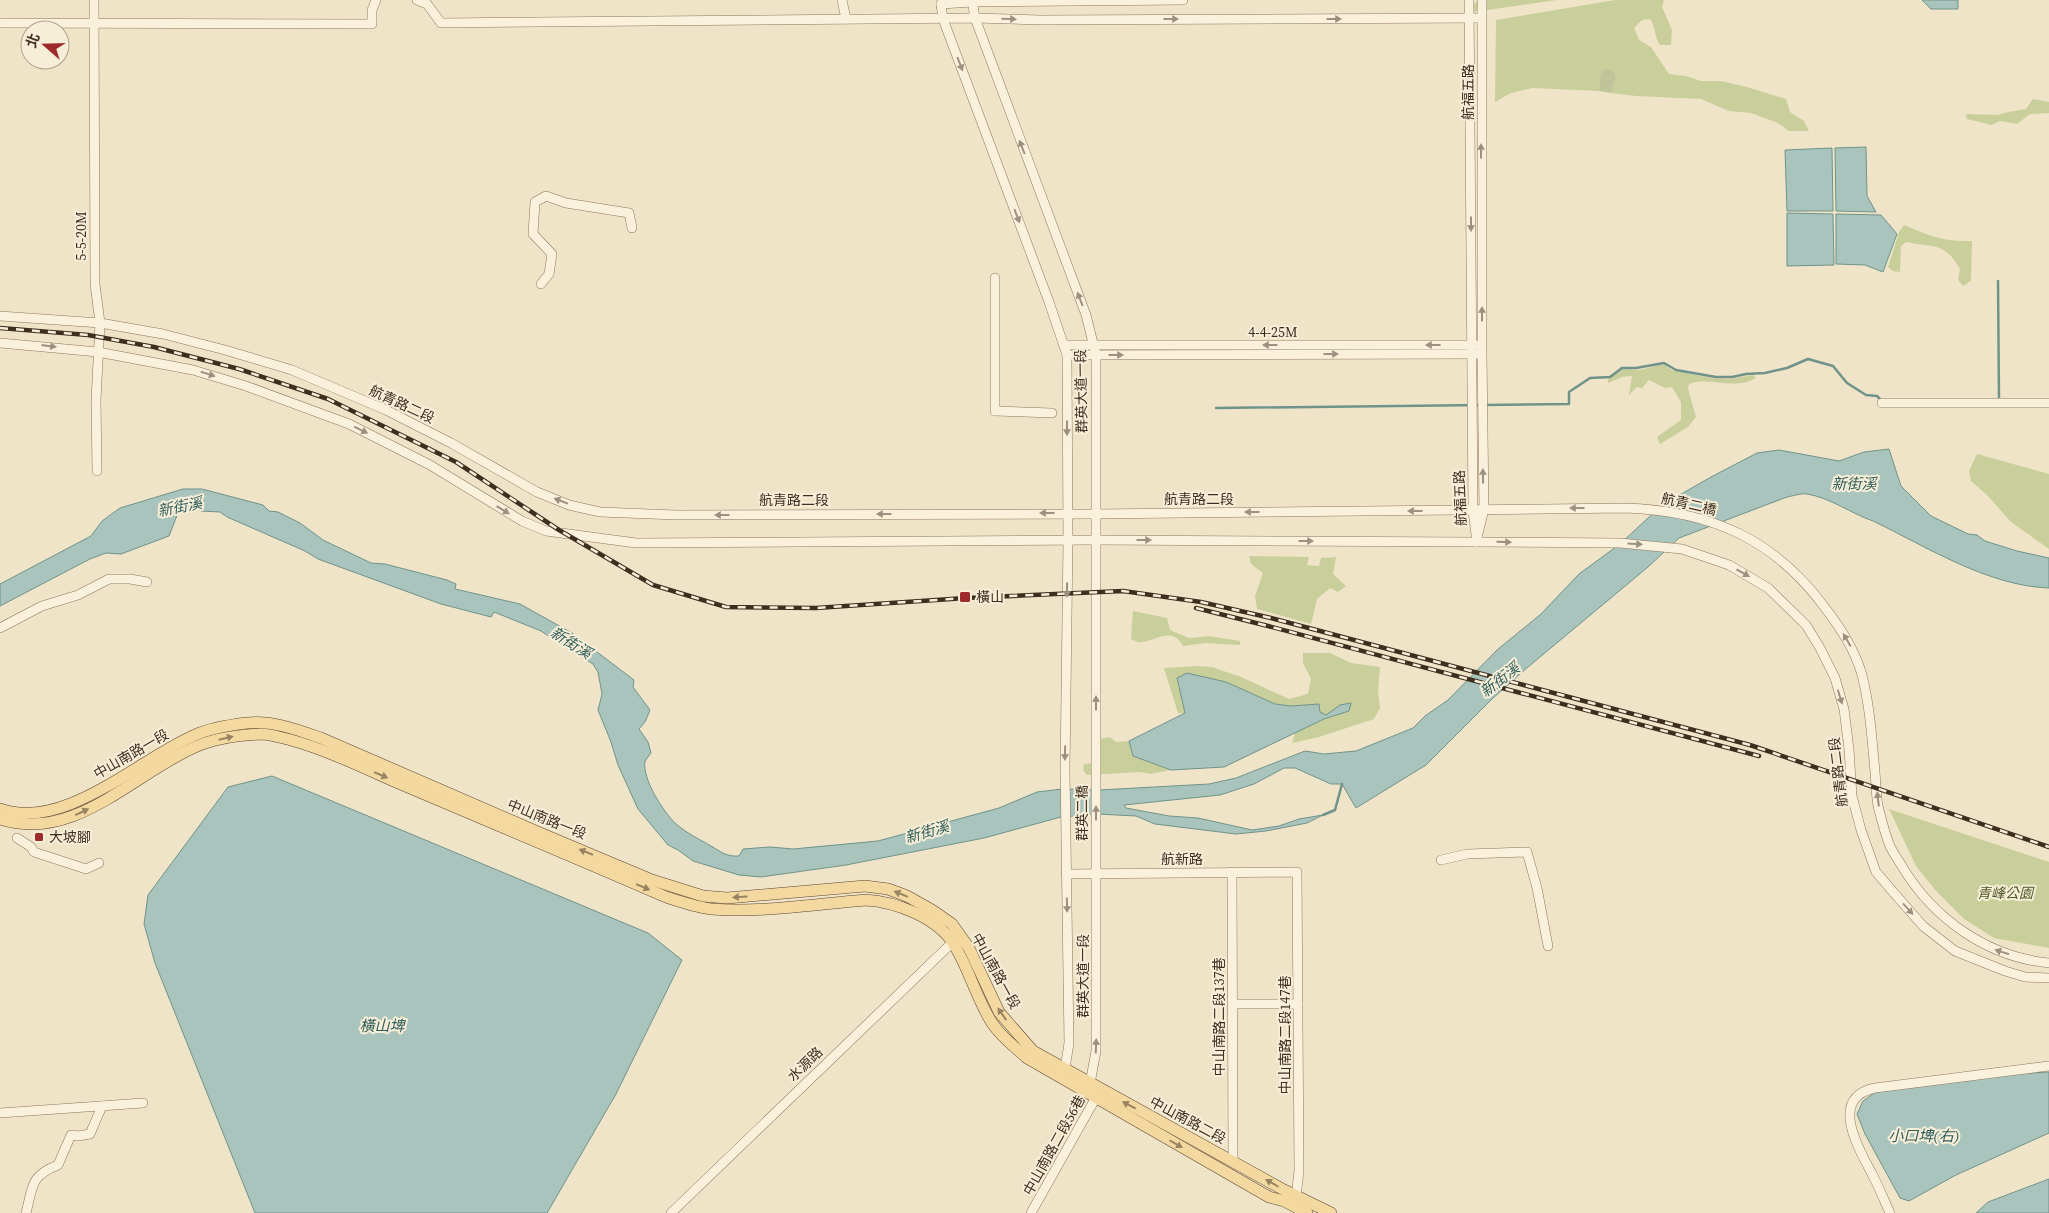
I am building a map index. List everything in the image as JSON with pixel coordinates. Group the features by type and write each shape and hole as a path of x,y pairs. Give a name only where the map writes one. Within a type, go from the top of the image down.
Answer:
{"main road":[{"name":"中山南路一段","path":"0,809 25,814 46,812 59,808 103,788 196,735 248,722 272,724 296,729 321,738 652,880 703,896 727,898 865,886 888,889 907,896 952,924 956,939"},
{"name":"中山南路一段","path":"0,819 11,823 29,824 49,823 67,818 110,797 195,746 237,736 264,734 327,752 666,897 686,903 733,910 866,900 883,901 915,912 969,948 1000,1012 1030,1055"},
{"name":"中山南路二段","path":"1030,1055 1094,1091 1269,1197 1307,1213"},
{"name":"中山南路二段","path":"1094,1091 1233,1161 1296,1197 1331,1213"}],"street":[{"name":"5-5-20M","path":"94,0 95,284 100,323 97,471"},
{"path":"0,23 372,24 372,10 376,0"},
{"path":"417,0 427,2 441,23 975,18 1061,20 1481,18"},
{"path":"842,0 846,19"},
{"path":"943,2 1183,0"},
{"name":"航福五路","path":"1470,0 1471,350 1473,511 1476,542"},
{"name":"航福五路","path":"1476,542 1484,509 1482,0"},
{"name":"群英大道一段","path":"972,1 975,18 1086,315 1095,350 1096,770"},
{"name":"群英大道一段","path":"943,2 942,19 1067,355 1068,541 1065,770"},
{"path":"541,284 549,274 552,254 533,234 535,202 546,196 566,203 629,213 632,228"},
{"path":"995,278 995,411 1052,412"},
{"name":"航青路二段","path":"0,316 100,323 163,334 226,350 292,370 386,410 451,442 499,472 537,492 569,505 600,512 666,515 1095,514 1626,508"},
{"path":"0,343 98,352 194,370 246,386 349,424 430,465 522,521 546,531 636,543 1095,540 1476,542"},
{"name":"4-4-25M","path":"1064,345 1095,350 1482,349"},
{"name":"4-4-25M","path":"1067,355 1095,350"},
{"path":"1882,403 2049,403"},
{"name":"航青二橋","path":"1626,508 1677,513 1713,522 1744,536 1770,552 1799,575 1838,625 1854,652 1862,675 1868,708 1878,805 1890,846 1910,878 1933,907 1964,934 1998,952 2037,962 2049,963"},
{"name":"航青路二段","path":"1476,542 1648,544 1682,549 1729,565 1768,588 1806,625 1835,678 1844,709 1852,796 1861,830 1876,872 1923,926 1955,951 2004,971 2025,977 2049,978"},
{"path":"0,628 42,606 78,594 109,579 130,579 147,582"},
{"name":"群英二橋","path":"1065,770 1066,856"},
{"name":"群英二橋","path":"1096,770 1096,857"},
{"path":"18,838 31,847 34,852 86,869 99,863"},
{"path":"1441,860 1467,854 1527,852 1537,888 1548,946"},
{"name":"群英大道一段","path":"1064,1074 1069,1043 1066,856"},
{"name":"群英大道一段","path":"1094,1091 1096,1051 1096,857"},
{"name":"中山南路二段137巷","path":"1232,872 1233,1161"},
{"name":"航新路","path":"1066,874 1298,872"},
{"name":"中山南路二段147巷","path":"1296,1197 1299,1171 1298,872"},
{"name":"水源路","path":"671,1213 956,939"},
{"path":"1233,1004 1298,1004"},
{"path":"1890,1213 1874,1176 1857,1148 1852,1132 1850,1111 1855,1099 1867,1090 1875,1088 2049,1066"},
{"name":"中山南路二段56巷","path":"1031,1213 1094,1091"},
{"path":"0,1113 143,1103"},
{"path":"26,1213 35,1179 44,1171 58,1165 71,1135 87,1136 90,1134 102,1106"}],"green space":[{"path":"1478,0 1557,0 1473,12 1469,9"},
{"path":"1615,0 1664,0 1662,7 1672,30 1671,45 1660,45 1650,19 1642,20 1634,28 1639,40 1651,47 1669,74 1686,76 1701,81 1721,81 1786,99 1790,112 1804,121 1809,131 1789,131 1778,123 1751,113 1729,111 1701,99 1611,93 1616,78 1600,79 1599,91 1532,88 1511,93 1495,102 1496,20"},
{"path":"1608,69 1613,71 1616,78 1611,93 1599,91 1602,71"},
{"path":"2033,99 2049,102 2049,113 2030,114 2017,124 2000,121 1991,125 1967,119 1966,114 1997,115 2026,109"},
{"path":"1904,225 1937,238 1972,241 1971,281 1963,286 1958,280 1960,269 1954,260 1949,254 1937,247 1906,242 1901,246 1900,272 1893,271 1888,267 1899,232"},
{"path":"1665,364 1671,370 1711,378 1729,379 1753,375 1756,378 1747,382 1730,384 1697,382 1689,384 1688,389 1696,417 1688,427 1660,444 1657,437 1681,420 1681,402 1672,387 1665,388 1649,380 1642,388 1637,387 1629,395 1632,376 1622,377 1608,383 1608,379 1623,369 1639,370"},
{"path":"1977,454 2049,474 2049,549 2011,522 1987,495 1971,481 1969,471"},
{"path":"1249,556 1309,557 1307,565 1319,566 1321,558 1336,557 1333,574 1346,586 1338,592 1330,588 1317,599 1311,624 1257,609 1255,596 1263,573 1251,564"},
{"path":"1133,611 1167,618 1170,630 1189,638 1209,636 1240,641 1240,645 1205,643 1183,646 1173,636 1162,636 1138,642 1131,639"},
{"path":"1303,653 1330,653 1351,663 1380,667 1378,690 1380,708 1374,719 1319,737 1292,743 1295,733 1324,719 1349,711 1340,705 1326,715 1320,712 1319,704 1291,706 1275,704 1226,682 1177,678 1185,713 1178,713 1164,668 1212,667 1241,677 1289,699 1308,694 1311,679 1303,663"},
{"path":"1110,737 1116,742 1129,741 1133,756 1171,770 1150,774 1140,772 1087,775 1083,770 1084,764 1095,763 1100,739"},
{"name":"青峰公園","path":"1889,809 2049,862 2049,948 1994,938 1964,919 1936,891 1916,866"}],"water":[{"path":"1922,0 1958,0 1958,9 1931,9"},
{"path":"1866,147 1867,196 1876,212 1836,211 1835,148"},
{"path":"1832,148 1833,211 1787,211 1785,150"},
{"path":"1787,213 1833,214 1834,265 1787,266"},
{"path":"1836,214 1881,215 1897,234 1883,272 1865,265 1836,264"},
{"name":"新街溪","path":"1889,449 1901,486 1931,516 1968,534 1977,535 1985,541 2049,558 2049,588 2026,586 2003,580 1958,564 1873,521 1816,496 1802,494 1787,497 1679,538 1648,567 1492,699 1426,765 1356,808 1342,784 1331,784 1295,768 1284,768 1254,784 1220,795 1124,805 1126,808 1169,816 1198,818 1252,830 1279,826 1299,819 1323,815 1307,823 1266,831 1236,834 1155,824 1136,816 1097,814 1061,817 984,838 846,865 761,877 739,875 693,861 668,845 638,809 618,765 598,710 602,694 598,672 593,664 541,631 494,612 491,617 441,604 318,559 305,551 227,517 220,512 201,511 201,505 180,508 169,536 121,554 106,553 90,559 0,606 0,584 91,536 102,521 120,508 183,489 202,489 263,505 269,511 278,512 300,523 323,540 371,563 385,564 447,580 456,584 455,589 520,604 572,633 634,680 633,687 650,710 645,722 639,729 648,742 651,753 645,761 647,777 654,794 665,811 675,823 693,836 724,854 739,856 743,849 770,847 793,849 878,841 999,808 1037,792 1062,789 1099,790 1209,784 1236,778 1305,751 1324,754 1356,751 1413,728 1425,716 1448,700 1497,650 1541,614 1579,574 1620,544 1662,505 1711,477 1757,453 1779,450 1839,461 1864,452"},
{"path":"1187,673 1226,682 1275,704 1291,706 1319,704 1320,712 1326,715 1340,705 1351,703 1349,711 1324,719 1224,767 1171,770 1133,756 1129,741 1185,713 1177,678"},
{"name":"橫山埤","path":"272,776 648,933 682,960 616,1094 547,1213 255,1213 155,963 144,924 148,895 228,787"},
{"name":"小口埤(右)","path":"2049,1072 2049,1133 1956,1175 1909,1201 1900,1198 1865,1134 1857,1114 1863,1101 1877,1091 2012,1074"},
{"path":"2049,1179 2049,1213 1976,1213 1988,1202"}],"waterway":[{"path":"1998,281 1999,400"},
{"path":"1216,408 1569,404 1569,392 1590,378 1610,377 1622,368 1636,368 1664,363 1676,370 1716,377 1732,377 1787,368 1808,359 1833,366 1847,383 1866,395 1877,396 1882,401"},
{"path":"1323,815 1335,810 1342,784"}],"railway":[{"path":"0,328 88,335 154,347 239,369 328,399 456,462 559,530 653,585 726,607 816,608 966,598 1123,591 1201,602 1271,618 1750,745 2049,847"},
{"path":"1196,608 1759,756"}],"place":[{"name":"橫山","path":"965,597"},
{"name":"大坡腳","path":"39,837"}]}
